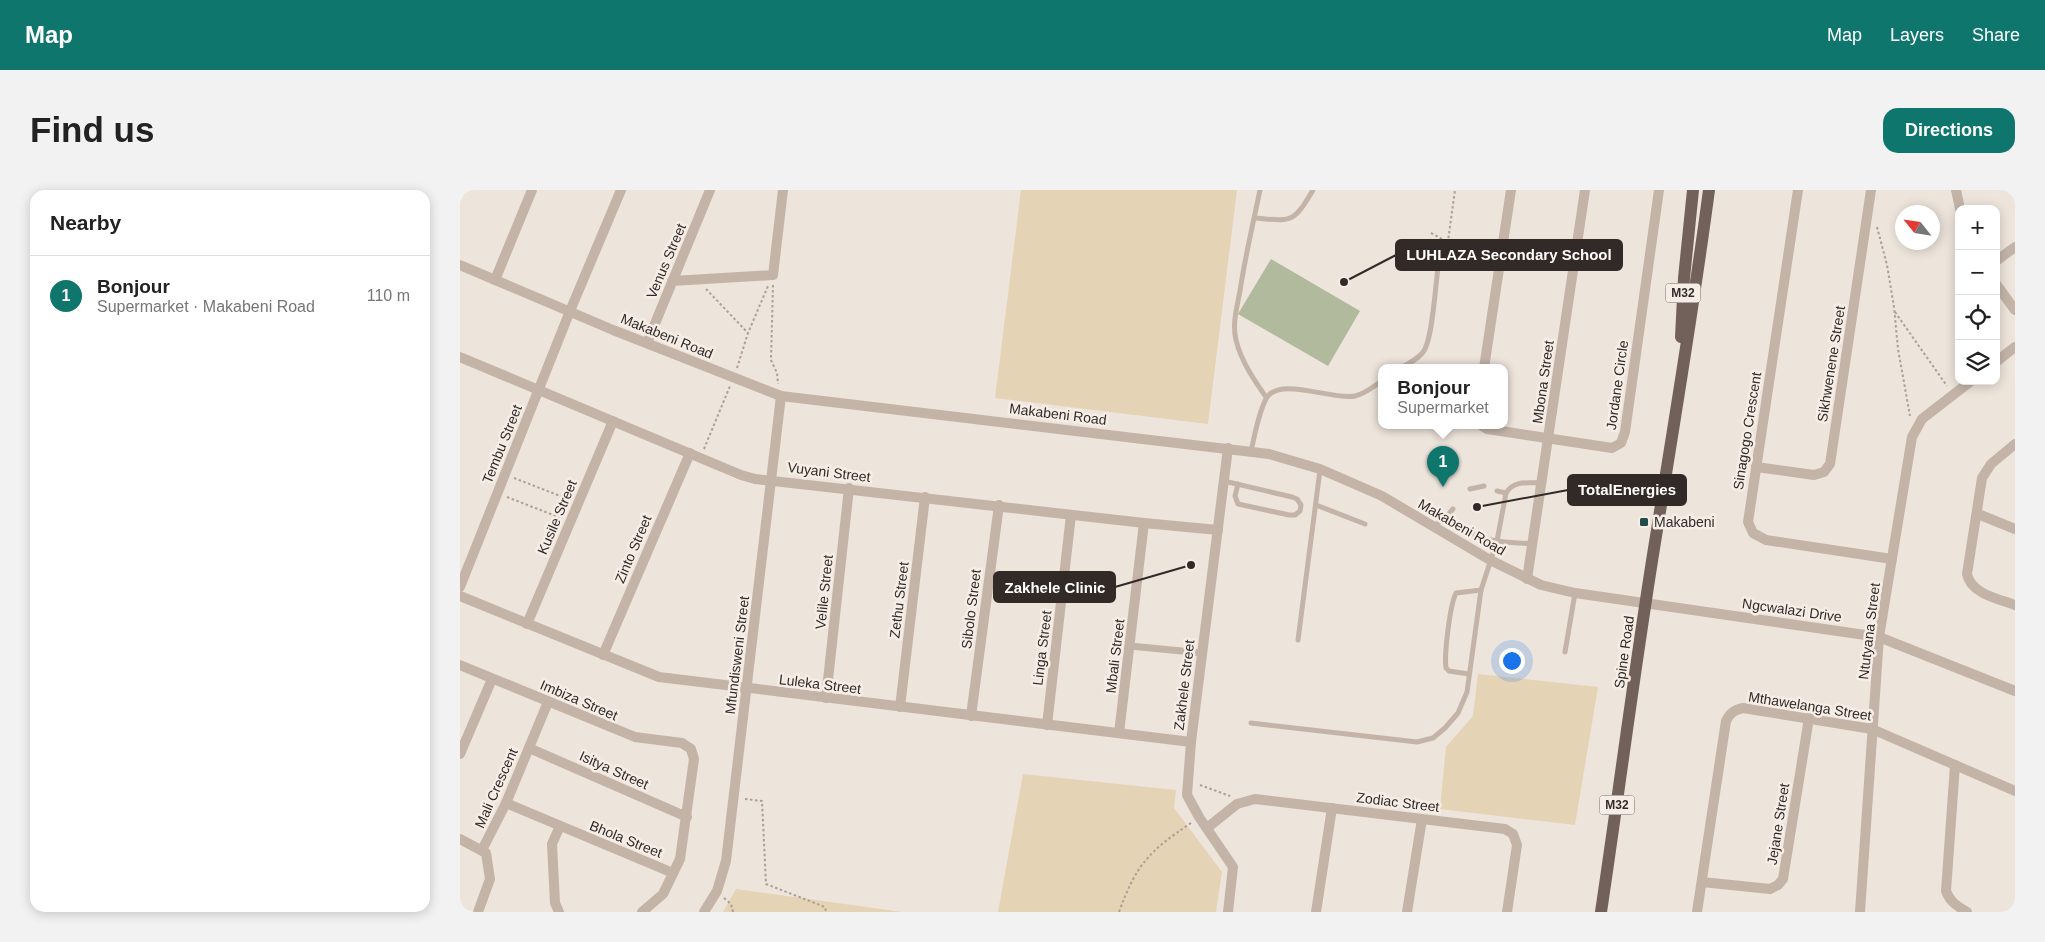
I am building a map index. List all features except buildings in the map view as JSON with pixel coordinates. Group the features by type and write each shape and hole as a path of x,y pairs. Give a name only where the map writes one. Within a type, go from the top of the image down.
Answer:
{"main road":[{"name":"Spine Road","path":"1677,397 1684,278 1694,190"},
{"name":"Spine Road","path":"1601,912 1677,397 1697,283 1709,190"}],"street":[{"path":"495,280 532,190"},
{"name":"Tembu Street","path":"460,587 570,311 621,190"},
{"name":"Venus Street","path":"647,343 710,190"},
{"path":"672,281 773,276 783,190"},
{"path":"1485,364 1511,190"},
{"name":"Mbona Street","path":"1527,578 1584,190"},
{"name":"Jordane Circle","path":"1487,429 1612,448 1621,443 1624,438 1659,190"},
{"name":"Sinagogo Crescent","path":"1798,190 1748,522 1757,537 1892,559"},
{"name":"Sikhwenene Street","path":"1756,467 1814,475 1824,472 1830,464 1871,190"},
{"path":"1956,190 1959,205"},
{"path":"2000,258 2015,247"},
{"name":"Makabeni Road","path":"460,265 647,343 781,396 1270,454 1320,469 1382,496 1490,560 1541,584 1575,593 1646,603"},
{"path":"2000,289 2015,310"},
{"path":"2000,359 2015,347"},
{"path":"460,370 462,358"},
{"name":"Vuyani Street","path":"462,358 755,479 1218,530"},
{"name":"Ntutyana Street","path":"1860,912 1880,637 1912,438 1922,419 1966,385"},
{"name":"Mfundisweni Street","path":"704,912 717,891 726,861 781,396"},
{"name":"Kusile Street","path":"527,624 613,421"},
{"path":"2015,444 1996,458 1982,478 1978,514 1967,574 1968,580 1977,590 2015,605"},
{"name":"Zakhele Street","path":"1228,448 1191,742 1187,795 1199,817 1233,867 1228,912"},
{"name":"Zinto Street","path":"603,655 690,453"},
{"name":"Velile Street","path":"826,698 849,488"},
{"name":"Zethu Street","path":"900,707 925,497"},
{"name":"Sibolo Street","path":"972,716 998,505"},
{"path":"1978,514 2015,529"},
{"name":"Linga Street","path":"1047,724 1071,515"},
{"name":"Mbali Street","path":"1119,733 1144,523"},
{"name":"Luleka Street","path":"460,596 655,676 747,689 1191,742"},
{"name":"Ngcwalazi Drive","path":"1646,603 1880,637 2015,691"},
{"path":"1130,646 1202,653"},
{"name":"Imbiza Street","path":"460,665 634,738 682,743 691,748"},
{"path":"460,754 492,679"},
{"name":"Mali Crescent","path":"478,912 490,878 486,853 482,850 506,802 548,702"},
{"name":"Mthawelanga Street","path":"1697,912 1726,721 1732,712 1742,708 1872,729 2015,791"},
{"name":"Jejane Street","path":"1702,882 1770,889 1778,885 1783,879 1809,718"},
{"name":"Isitya Street","path":"529,748 687,817"},
{"name":"Bhola Street","path":"506,802 673,873 680,859 687,817 694,759 691,748"},
{"path":"1955,765 1946,891 1954,904 1967,912"},
{"name":"Zodiac Street","path":"1244,801 1255,799 1505,829 1513,834 1517,845 1507,912"},
{"path":"1207,828 1237,804 1244,801"},
{"path":"1316,912 1332,808"},
{"path":"1408,912 1422,819"},
{"path":"559,912 555,902 552,844 560,826"},
{"path":"460,839 482,850"},
{"path":"642,912 663,894 673,873"}],"lane":[{"path":"1260,190 1248,243 1234,323 1236,340 1242,355 1254,380 1266,397"},
{"path":"1255,218 1286,220 1294,218 1312,190"},
{"path":"1407,364 1418,357 1424,350 1429,334 1438,268"},
{"path":"1251,451 1266,397 1275,390 1281,388 1341,396 1355,396 1378,383"},
{"path":"1298,640 1320,469"},
{"path":"1224,481 1238,484 1297,499 1301,505 1300,511 1295,515 1289,515 1238,504 1235,496 1238,484"},
{"path":"1251,723 1417,742 1433,738 1458,713 1467,692 1481,590 1497,541 1506,493 1518,483 1542,483"},
{"path":"1470,489 1484,486"},
{"path":"1498,491 1506,493"},
{"path":"1316,505 1365,524"},
{"path":"1434,527 1453,509"},
{"path":"1446,517 1474,534 1497,541 1532,544"},
{"path":"1469,674 1446,668 1452,603 1456,593 1481,590"},
{"path":"1565,652 1575,593"}],"path":[{"path":"1430,232 1442,239 1438,268 1444,269 1455,190"},
{"path":"1868,215 1877,225 1887,265 1898,349 1911,418 1916,428"},
{"path":"773,276 771,360 777,373 781,396"},
{"path":"696,280 748,332"},
{"path":"1894,310 1953,395"},
{"path":"505,475 578,503"},
{"path":"498,493 570,522"},
{"path":"1188,781 1244,801"},
{"path":"734,797 762,801 766,884 825,907 826,912"},
{"path":"1119,912 1128,885 1143,861 1167,839 1199,817"},
{"path":"717,891 731,904 733,912"}],"green space":[{"path":"1271,259 1360,311 1328,366 1238,314"}],"sand":[{"path":"1021,190 1237,190 1208,424 995,398"},
{"path":"1478,674 1598,687 1575,825 1440,809 1446,747 1473,716"},
{"path":"1023,774 1176,790 1174,808 1222,872 1216,912 998,912"},
{"path":"736,889 902,912 723,912"}],"place":[{"name":"LUHLAZA Secondary School","path":"1344,282"},
{"name":"Bonjour","path":"1443,487"},
{"name":"TotalEnergies","path":"1477,507"},
{"name":"Makabeni","path":"1644,522"},
{"name":"Zakhele Clinic","path":"1191,565"}]}
